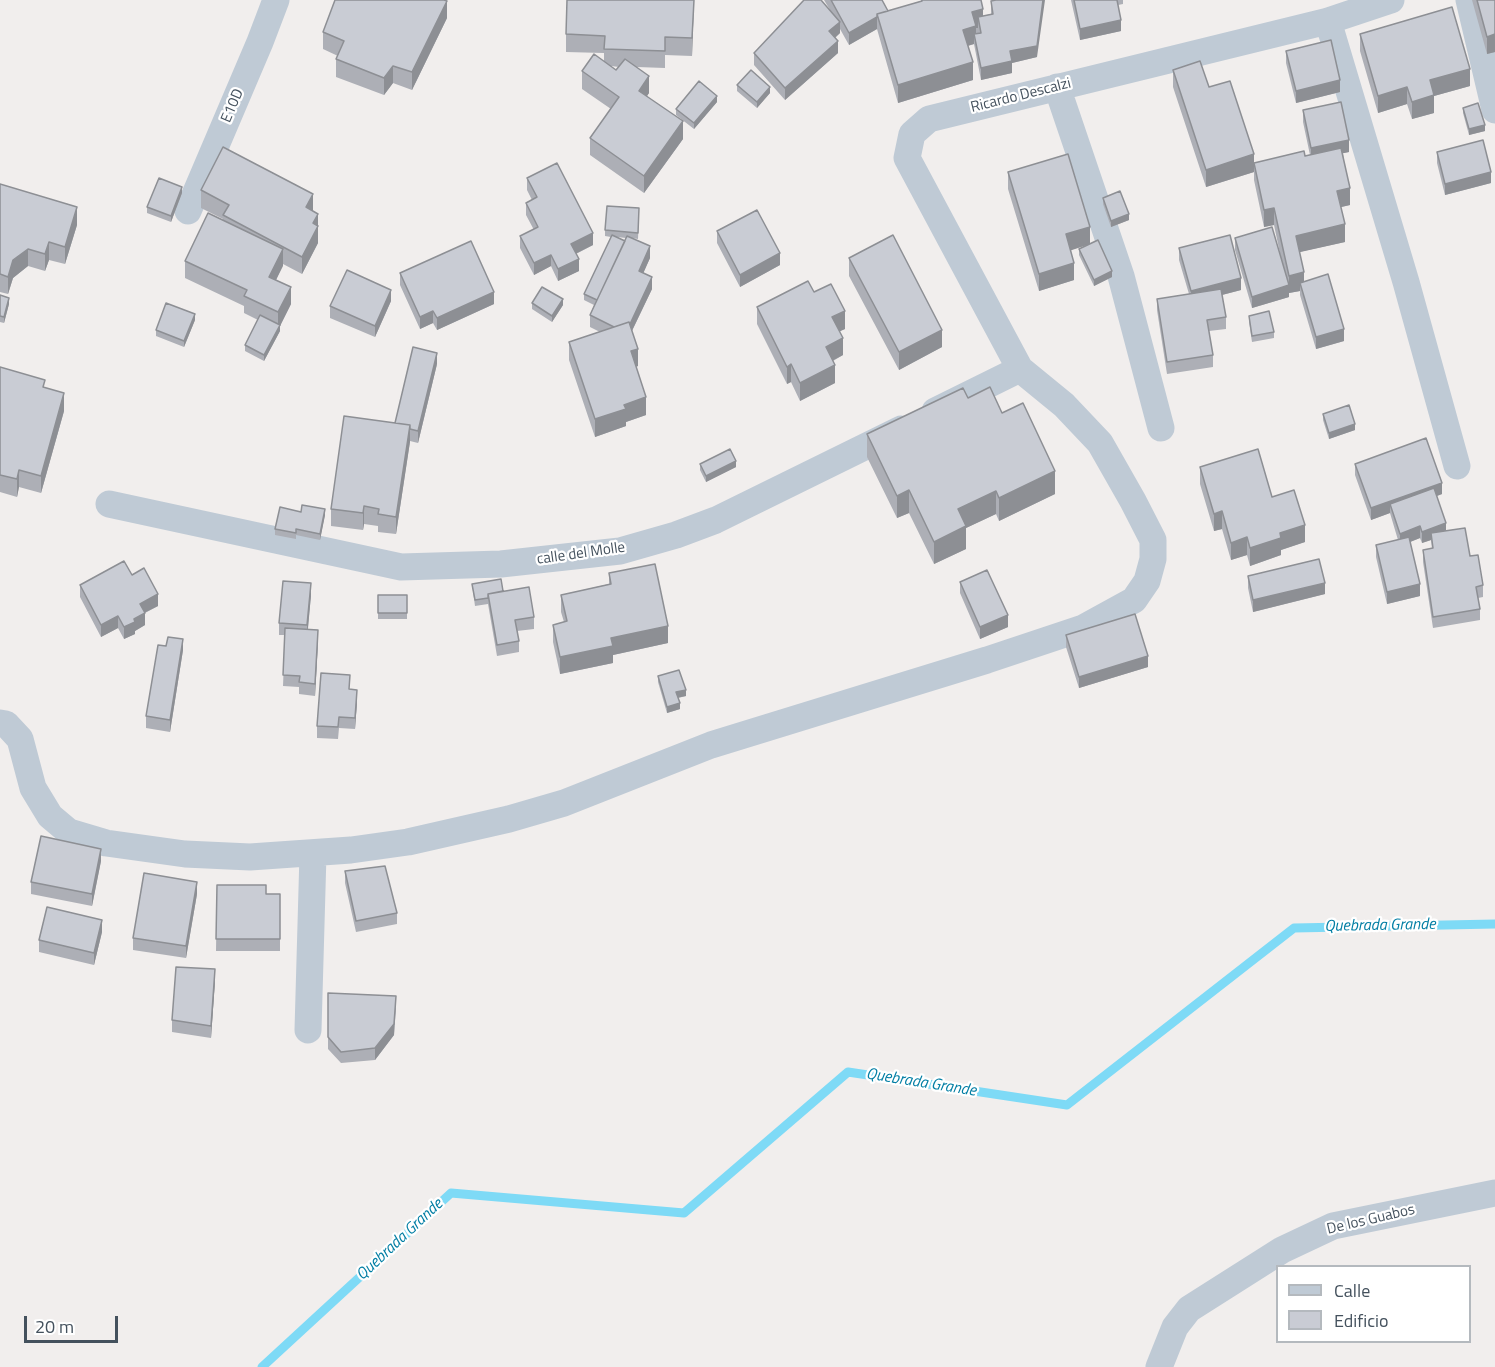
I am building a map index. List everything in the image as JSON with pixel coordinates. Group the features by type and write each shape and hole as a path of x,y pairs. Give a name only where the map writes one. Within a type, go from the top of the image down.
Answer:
{"street":[{"name":"E10D","path":"188,211 276,0"},
{"name":"Ricardo Descalzi","path":"1020,369 907,158 912,134 929,119 1328,21 1391,0"},
{"path":"1469,0 1495,110"},
{"path":"1328,21 1406,282 1457,466"},
{"path":"1057,87 1121,276 1161,428"},
{"path":"0,723 6,724 20,739 33,788 50,816 69,832 106,843 185,854 250,857 313,854 408,842 509,819 564,803 711,745 1083,628 1134,600 1147,581 1154,559 1153,540 1100,443 1064,405 1020,369"},
{"name":"calle del Molle","path":"109,504 401,567 501,564 620,550 676,535 716,520 1020,369"},
{"path":"308,1030 313,854"},
{"name":"De los Guabos","path":"1159,1367 1175,1327 1189,1309 1282,1250 1333,1226 1495,1193"}],"building":[{"path":"335,0 447,1 412,72 393,66 384,78 336,59 344,41 323,32"},
{"path":"567,0 694,0 692,38 665,37 665,51 604,49 605,36 566,34"},
{"path":"804,0 821,0 840,22 829,31 838,41 785,88 754,53"},
{"path":"831,0 882,0 888,11 877,14 877,17 849,33"},
{"path":"922,0 981,0 983,9 972,12 976,26 963,30 973,62 898,85 877,14"},
{"path":"1043,0 1037,46 1010,51 1012,61 981,68 974,34 981,33 978,17 993,14 991,1"},
{"path":"1074,0 1117,0 1121,20 1080,29"},
{"path":"1477,0 1495,0 1495,34 1487,37"},
{"path":"1452,7 1470,69 1430,80 1434,95 1412,102 1407,87 1378,96 1360,34"},
{"path":"1331,40 1340,80 1296,91 1286,51"},
{"path":"594,54 616,70 625,59 649,76 639,91 683,121 644,176 590,138 619,97 582,71"},
{"path":"1200,61 1209,87 1230,81 1254,154 1206,170 1173,70"},
{"path":"751,70 770,87 757,102 737,85"},
{"path":"699,81 717,96 694,123 676,109"},
{"path":"1341,102 1349,140 1311,148 1303,110"},
{"path":"1478,103 1485,125 1469,129 1463,108"},
{"path":"1483,140 1491,172 1445,184 1437,152"},
{"path":"223,147 313,194 306,207 318,214 313,223 318,226 302,257 223,215 229,205 201,190"},
{"path":"1341,148 1350,188 1337,191 1345,224 1296,236 1304,272 1289,276 1274,208 1264,210 1254,163 1304,151 1305,156"},
{"path":"1068,154 1090,227 1066,234 1074,263 1039,274 1008,172"},
{"path":"557,163 593,233 571,244 579,259 558,269 551,255 534,263 520,236 538,227 526,203 537,197 527,178"},
{"path":"159,178 182,187 171,216 147,207"},
{"path":"0,184 77,207 65,247 49,242 45,254 28,249 13,260 8,277 0,274"},
{"path":"1120,191 1129,214 1111,221 1103,198"},
{"path":"607,206 639,208 638,233 605,230"},
{"path":"757,210 780,253 740,275 717,231"},
{"path":"208,213 283,249 269,277 291,287 278,312 244,296 247,290 185,261"},
{"path":"1272,227 1289,285 1252,297 1235,238"},
{"path":"612,235 625,241 597,300 584,294"},
{"path":"893,235 942,330 899,352 849,258"},
{"path":"1230,235 1241,278 1191,291 1179,248"},
{"path":"627,236 650,246 639,271 652,277 630,324 629,322 614,327 590,315"},
{"path":"1098,240 1112,271 1094,280 1079,249"},
{"path":"471,241 494,292 437,318 433,311 420,317 400,273"},
{"path":"347,270 391,290 375,326 330,306"},
{"path":"1328,274 1344,329 1316,337 1300,283"},
{"path":"808,281 814,292 831,284 845,311 832,317 843,338 826,347 835,365 800,383 791,364 787,367 757,307"},
{"path":"542,287 563,299 552,316 532,303"},
{"path":"1221,289 1226,317 1207,320 1213,355 1167,362 1157,299"},
{"path":"0,295 9,298 4,317 0,316"},
{"path":"166,303 195,314 184,341 156,330"},
{"path":"1269,311 1274,332 1252,336 1249,316"},
{"path":"260,315 280,325 264,355 245,345"},
{"path":"629,322 638,349 631,351 646,397 624,405 626,409 595,419 569,342"},
{"path":"413,347 437,353 418,431 410,429 410,425 395,423"},
{"path":"0,367 45,380 43,387 64,393 41,476 19,470 17,479 0,475"},
{"path":"990,387 1002,413 1023,403 1055,471 999,498 996,491 958,509 966,526 934,542 909,490 897,496 867,434 963,388 968,398"},
{"path":"1349,405 1355,424 1329,433 1323,414"},
{"path":"344,416 410,425 396,517 378,514 379,509 364,506 363,513 331,509"},
{"path":"1426,438 1442,483 1371,508 1355,464"},
{"path":"730,449 736,461 706,476 700,464"},
{"path":"1258,449 1272,497 1294,490 1305,525 1280,533 1281,538 1250,548 1247,537 1231,543 1222,511 1214,514 1200,467"},
{"path":"1434,488 1446,523 1422,532 1420,526 1400,534 1390,504"},
{"path":"302,505 325,509 320,534 296,529 296,533 275,529 280,507 301,512"},
{"path":"1465,528 1470,556 1478,555 1483,585 1476,587 1480,609 1433,617 1423,550 1433,548 1431,533"},
{"path":"1409,537 1420,584 1387,592 1376,545"},
{"path":"1319,559 1325,583 1253,600 1248,576"},
{"path":"124,561 132,575 144,568 158,594 140,604 145,613 134,619 135,622 124,627 118,616 101,625 80,585"},
{"path":"655,564 668,626 611,638 613,646 560,657 553,625 567,621 561,595 611,584 609,573"},
{"path":"987,570 1008,615 980,627 960,582"},
{"path":"501,579 503,591 488,594 488,598 475,600 472,584"},
{"path":"283,581 311,583 307,625 279,623"},
{"path":"529,587 534,617 515,620 519,641 497,645 488,594"},
{"path":"378,595 407,595 407,613 378,613"},
{"path":"1135,614 1148,656 1079,677 1066,635"},
{"path":"285,628 318,630 315,684 299,682 300,676 283,675"},
{"path":"168,637 183,639 170,720 146,716 158,645 166,646"},
{"path":"679,670 686,690 676,692 680,703 667,707 658,676"},
{"path":"321,673 350,675 349,689 357,690 355,718 339,717 338,727 317,726"},
{"path":"41,836 101,849 92,894 31,882"},
{"path":"385,866 397,913 356,921 345,871"},
{"path":"144,873 197,882 186,946 133,938"},
{"path":"217,885 266,885 266,894 280,894 280,939 216,939"},
{"path":"47,907 102,920 94,953 39,940"},
{"path":"176,967 215,969 211,1026 172,1020"},
{"path":"328,993 396,996 394,1024 375,1048 341,1052 328,1037"}],"waterway":[{"name":"Quebrada Grande","path":"262,1367 451,1193 684,1213 848,1072 1067,1105 1294,928 1495,924"}]}
